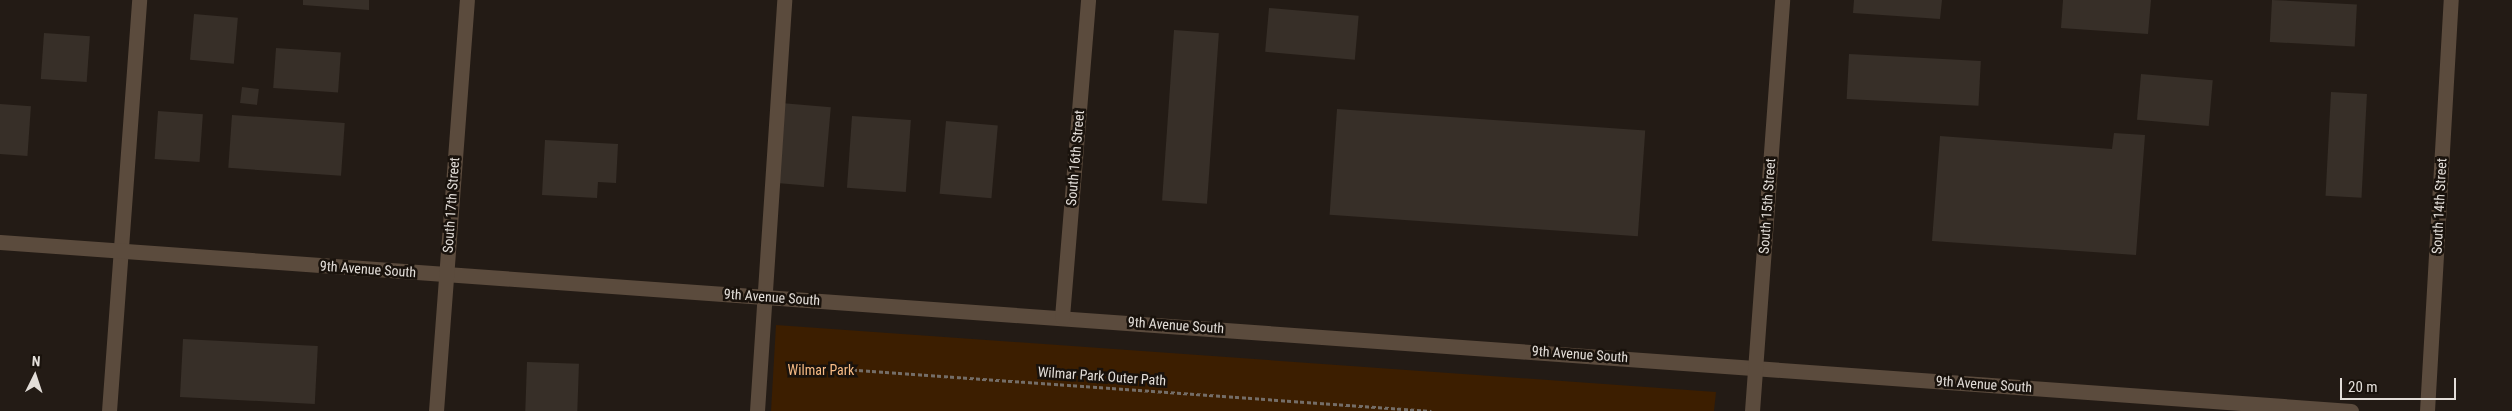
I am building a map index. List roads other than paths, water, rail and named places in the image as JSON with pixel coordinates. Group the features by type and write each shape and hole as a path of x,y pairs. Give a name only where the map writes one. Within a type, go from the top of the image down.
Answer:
{"street":[{"path":"109,411 139,0"},
{"name":"South 17th Street","path":"436,411 467,0"},
{"path":"757,411 784,0"},
{"name":"South 16th Street","path":"1062,316 1088,0"},
{"name":"South 15th Street","path":"1752,411 1782,0"},
{"name":"South 14th Street","path":"2426,411 2451,0"},
{"name":"9th Avenue South","path":"0,242 446,275 1062,316 2351,411"}],"park label":[{"name":"Wilmar Park","path":"821,370"}]}
